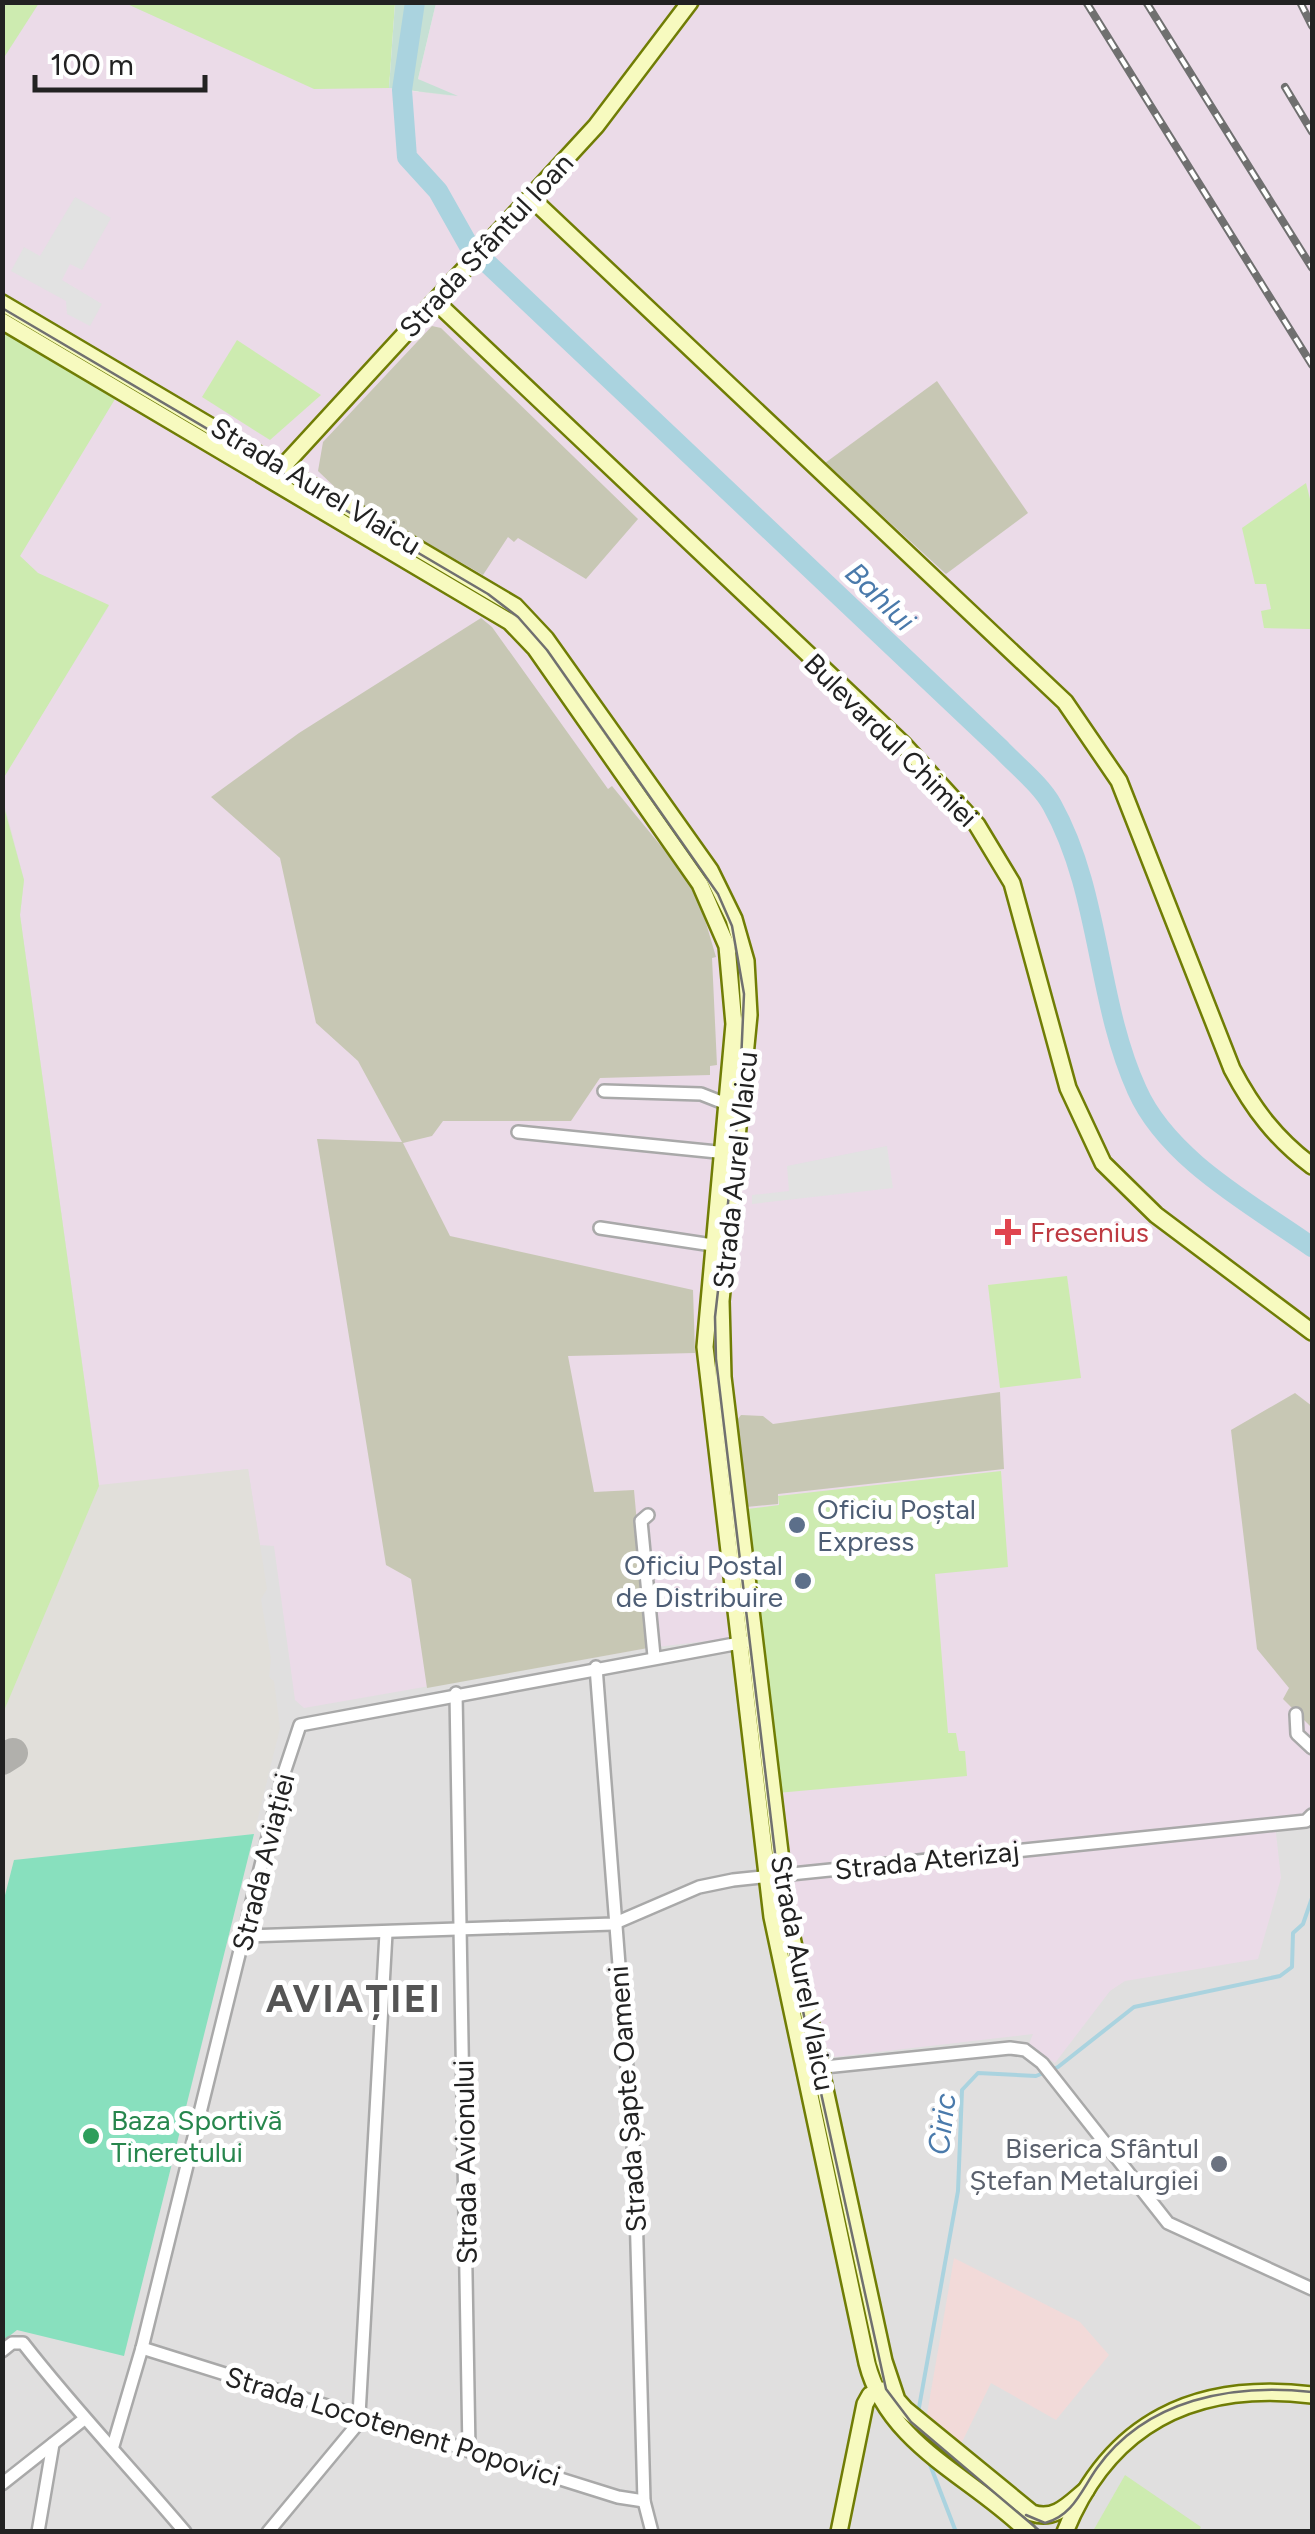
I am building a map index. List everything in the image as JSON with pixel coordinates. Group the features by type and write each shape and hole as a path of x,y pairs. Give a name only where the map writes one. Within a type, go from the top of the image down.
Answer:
{"main road":[{"name":"Strada Sfântul Ioan","path":"277,474 640,75 690,2"},
{"path":"531,198 1065,702 1119,782 1232,1069 1250,1104 1274,1134 1312,1166"},
{"name":"Bulevardul Chimiei","path":"435,301 902,744 977,824 1012,884 1068,1088 1103,1163 1156,1215 1312,1332"},
{"name":"Strada Aurel Vlaicu","path":"2,303 496,612 535,648 689,865 716,912 727,946 735,996 729,1105 731,1154"},
{"name":"Strada Aurel Vlaicu","path":"2,320 497,592 533,622 710,870 740,937 749,988 731,1154 729,1213 720,1246 705,1347 747,1641 774,1876 884,2390"},
{"name":"Strada Aurel Vlaicu","path":"813,2068 865,2348 884,2390 938,2460 1028,2532"},
{"name":"Strada Aurel Vlaicu","path":"860,2428 857,2410 865,2348"},
{"name":"Strada Aurel Vlaicu","path":"839,2532 865,2404 884,2390"},
{"path":"1064,2532 1086,2490 1122,2442 1178,2407 1257,2392 1312,2395"},
{"path":"860,2428 874,2412 898,2412"},
{"name":"Strada Aurel Vlaicu","path":"919,2434 1032,2513 1042,2516 1059,2512 1086,2490"}],"street":[{"path":"604,1091 700,1094 729,1105"},
{"path":"518,1132 731,1154"},
{"path":"600,1228 720,1246"},
{"path":"648,1515 641,1521 654,1656"},
{"name":"Strada Aviației","path":"113,2446 142,2348 246,1936 282,1776 300,1725 747,1641"},
{"name":"Strada Șapte Oameni","path":"596,1667 635,2172 644,2501 652,2532"},
{"name":"Strada Avionului","path":"456,1693 470,2451"},
{"path":"1296,1714 1296,1734 1312,1748"},
{"name":"Strada Aterizaj","path":"246,1936 613,1924 699,1887 1306,1821 1312,1815"},
{"path":"268,2532 356,2426 359,2415 386,1933"},
{"path":"813,2068 1010,2048 1026,2050 1042,2064 1168,2223 1179,2232 1312,2289"},
{"path":"2,2351 12,2343 23,2343 83,2420 113,2446 185,2532"},
{"name":"Strada Locotenent Popovici","path":"142,2348 634,2502 644,2501"},
{"path":"2,2484 83,2420"},
{"path":"38,2532 53,2444"}],"shaded area":[{"name":"AVIAȚIEI","path":"3,3 203,3 399,192 436,3 1312,3 1312,2531 3,2532"},
{"name":"AVIAȚIEI","path":"39,3 125,3 243,56 389,88 452,96 418,79 436,3 1312,3 1312,1817 1275,1824 1281,1878 1258,1959 1125,1981 1110,1991 1055,2063 1029,2044 1033,2034 835,2057 812,2039 805,1949 772,1811 758,1635 648,1648 304,1708 295,1700 274,1546 260,1545 248,1469 99,1486 20,915 24,880 3,800 2,779 109,606 38,573 20,556 132,371 3,292 3,59"},
{"path":"395,3 436,3 418,79 458,96 389,88"},
{"path":"75,197 111,218 82,270 70,264 62,280 102,304 90,326 67,314 66,301 11,271 24,247 40,256"},
{"path":"432,326 441,328 638,519 586,579 518,538 514,542 508,537 483,575 342,494 318,471 323,442"},
{"path":"937,381 1028,513 946,574 825,463"},
{"path":"481,618 492,627 608,789 612,786 696,889 716,957 712,958 717,1065 710,1066 710,1075 600,1078 571,1121 443,1121 432,1136 403,1143 450,1236 693,1290 695,1353 568,1356 594,1492 634,1490 648,1648 427,1688 411,1579 386,1565 317,1139 402,1142 358,1061 316,1023 280,858 211,797 299,733"},
{"path":"3,800 24,880 20,915 99,1485 248,1469 267,1589 261,1599 271,1659 269,1677 274,1681 280,1728 254,1834 15,1860 3,1907"},
{"path":"887,1146 893,1188 752,1204 752,1195 789,1191 787,1166"},
{"path":"1000,1392 1004,1469 778,1494 778,1504 746,1507 737,1420 741,1415 763,1416 773,1424"},
{"path":"1295,1393 1312,1406 1312,1728 1283,1699 1289,1688 1257,1649 1231,1430"},
{"path":"954,2258 1080,2322 1109,2355 1056,2420 991,2383 961,2444 927,2414"}],"green space":[{"path":"2,3 39,3 3,59"},
{"path":"125,3 395,3 389,88 314,89"},
{"path":"3,332 115,399 20,556 38,573 109,605 3,779"},
{"path":"237,340 321,395 270,440 202,397"},
{"path":"1306,483 1312,507 1310,629 1264,628 1261,611 1271,609 1266,584 1255,584 1242,528"},
{"path":"2,800 24,880 20,915 99,1486 3,1713"},
{"path":"1067,1276 1081,1378 1000,1388 988,1285"},
{"path":"1001,1471 1008,1567 935,1574 948,1733 956,1733 959,1751 965,1751 967,1776 777,1793 747,1509 779,1505 778,1496"},
{"name":"Baza Sportivă Tineretului","path":"254,1834 124,2356 17,2330 3,2341 2,1907 14,1860"},
{"path":"1125,2475 1201,2527 1199,2531 1093,2531"}],"waterway":[{"name":"Bahlui","path":"415,2 402,90 407,157 438,191 469,246 1042,790 1068,839 1080,874 1113,1020 1137,1090 1151,1115 1169,1138 1214,1179 1312,1247"},
{"name":"Ciric","path":"918,2413 958,2191 962,2090 978,2073 1036,2076 1058,2067 1134,2007 1280,1976 1292,1967 1293,1933 1303,1924 1312,1898"},
{"name":"Ciric","path":"929,2462 956,2532"}],"taxiway":[{"path":"2,1760 13,1753"}],"tram line":[{"path":"2,308 488,594 518,617 547,650 718,894 732,926 744,994 739,1107 715,1317 716,1359 783,1920 886,2389 911,2422 1041,2532"},
{"path":"1026,2515 1045,2523 1063,2514 1117,2445 1166,2411 1193,2401 1252,2390 1312,2392"}],"railway":[{"path":"1086,2 1312,365"},
{"path":"1146,2 1312,268"},
{"path":"1300,2 1312,26"},
{"path":"1285,87 1312,132"}],"place":[{"name":"Fresenius","path":"1008,1232"},
{"name":"Oficiu Poștal Express","path":"797,1525"},
{"name":"Oficiu Postal de Distribuire","path":"803,1581"},
{"name":"Baza Sportivă Tineretului","path":"91,2136"},
{"name":"Biserica Sfântul Ștefan Metalurgiei","path":"1219,2164"}],"district":[{"name":"AVIAȚIEI","path":"354,1999"}]}
